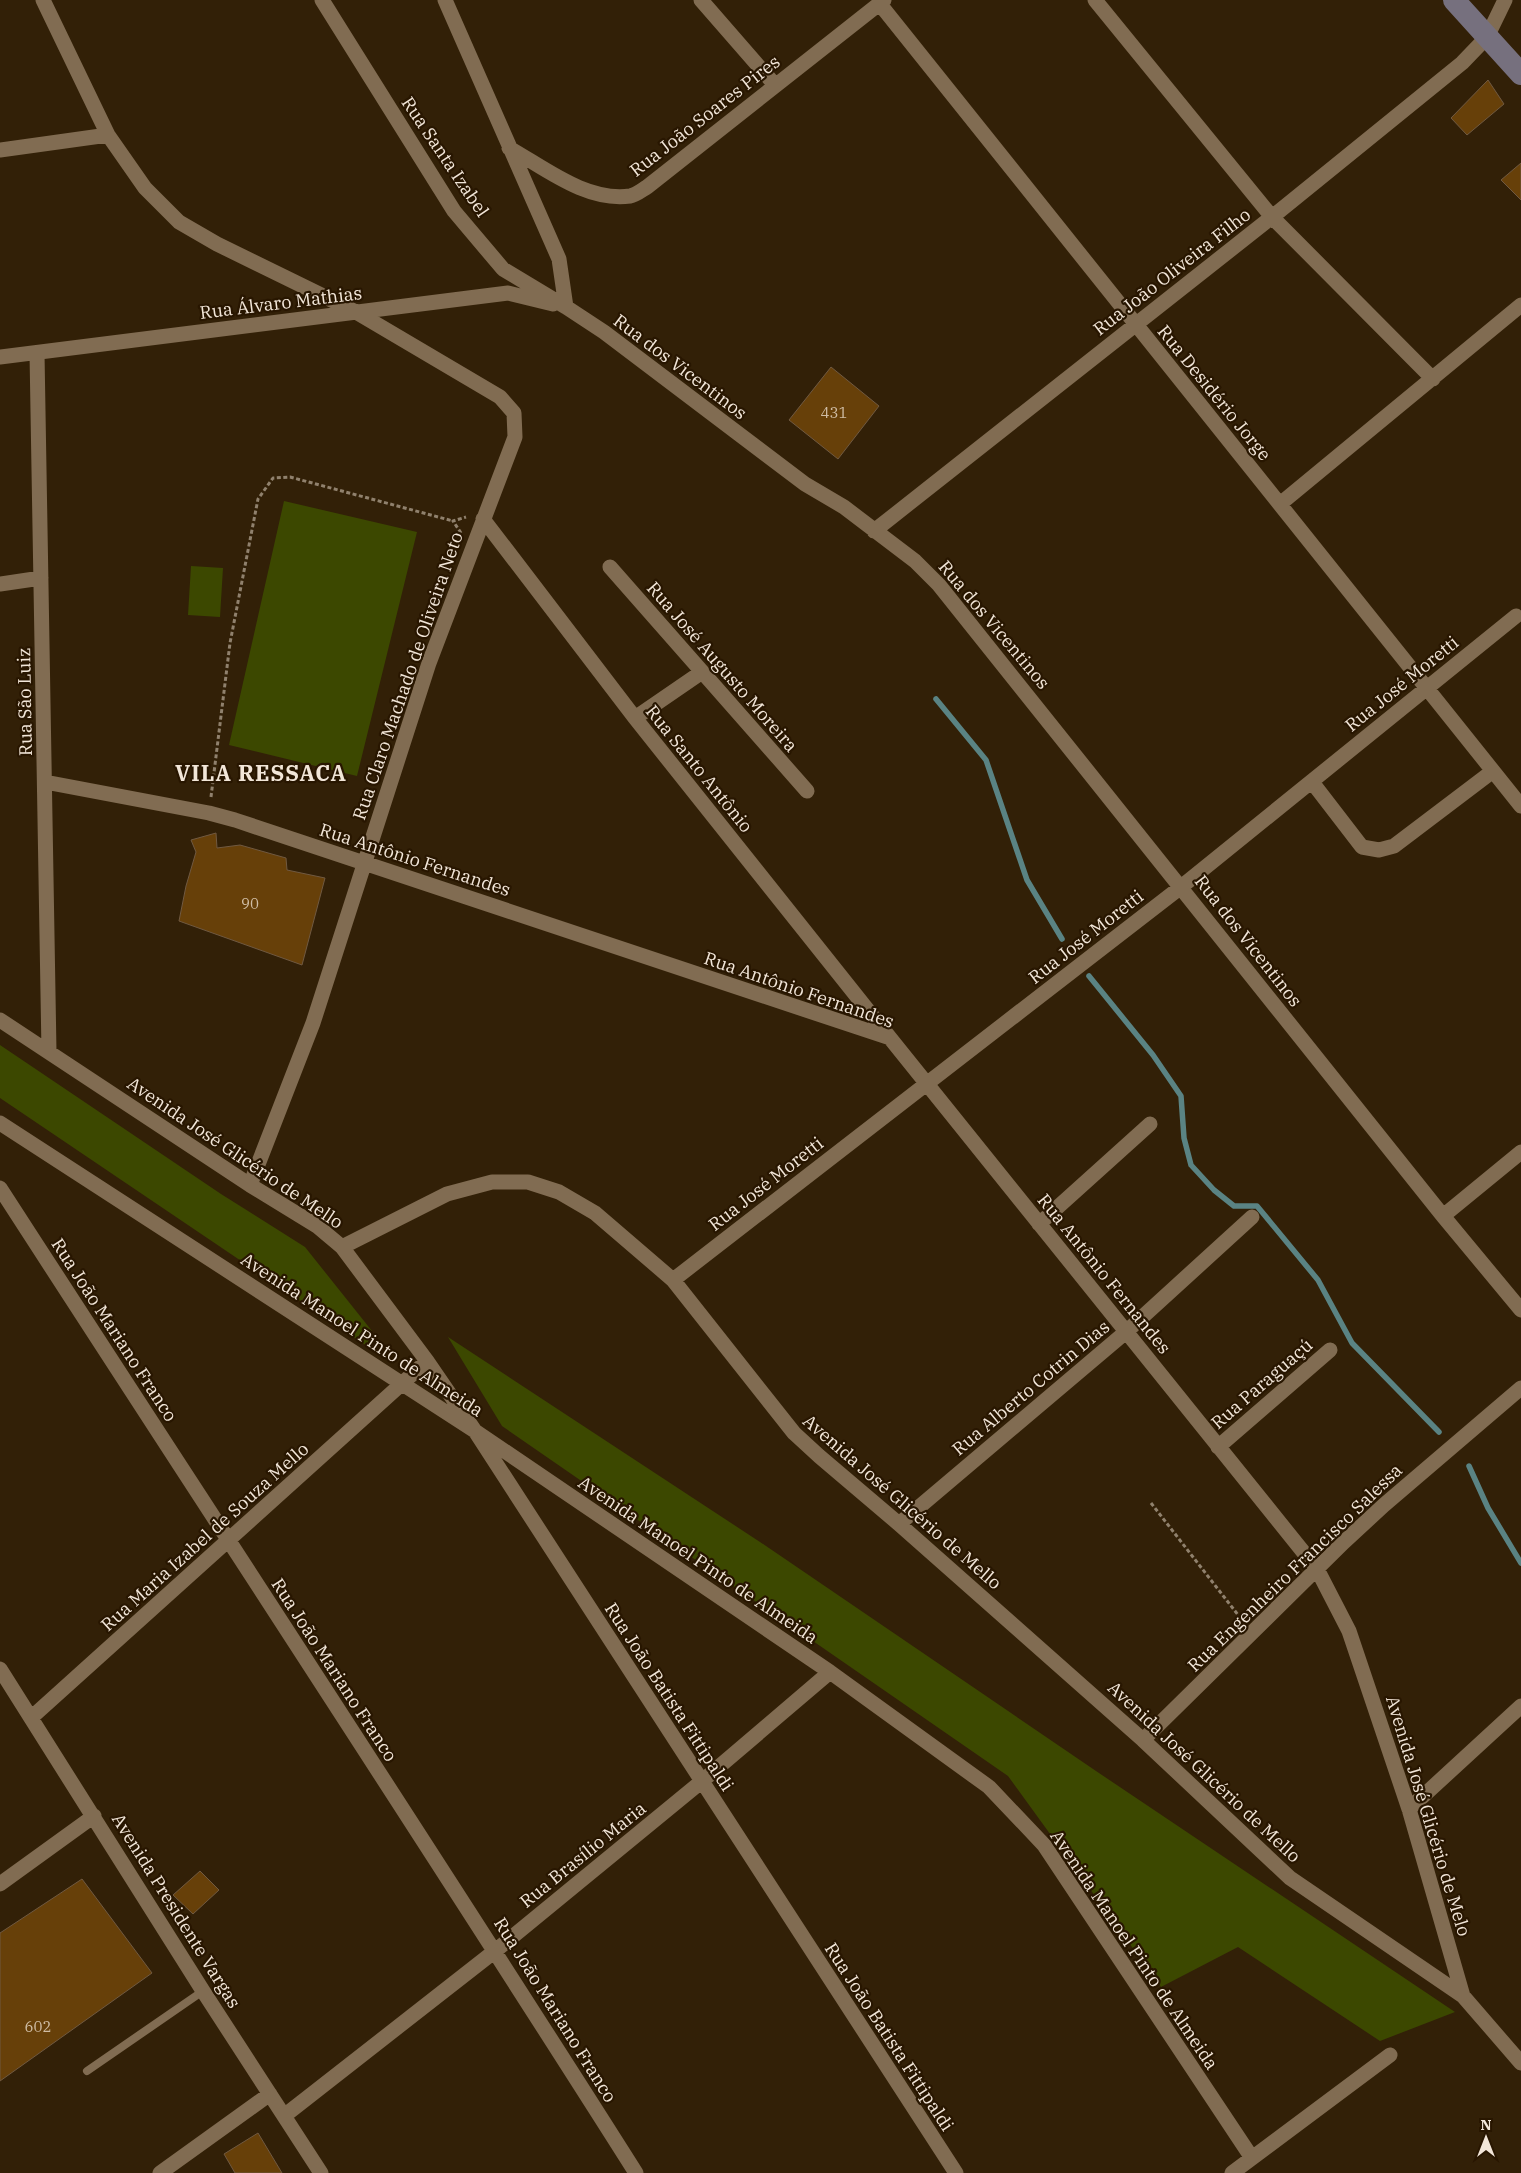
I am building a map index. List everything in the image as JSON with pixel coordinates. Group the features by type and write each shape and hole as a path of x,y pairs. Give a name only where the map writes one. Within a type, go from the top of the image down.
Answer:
{"main road":[{"path":"1454,0 1521,74"}],"street":[{"name":"Rua Claro Machado de Oliveira Neto","path":"43,0 108,135 146,188 179,222 216,244 356,312 500,397 514,413 515,437 482,519 429,663 313,1023 250,1185"},
{"name":"Rua Santa Izabel","path":"322,0 454,211 503,269 566,307"},
{"path":"445,0 559,259 566,307"},
{"path":"702,0 775,85"},
{"path":"1095,0 1272,217 1433,379"},
{"name":"Rua João Oliveira Filho","path":"874,532 1272,217 1462,62 1487,36 1505,0"},
{"name":"Rua João Soares Pires","path":"509,148 578,188 608,196 632,196 647,187 881,2"},
{"name":"Rua Desidério Jorge","path":"881,2 1135,325 1521,806"},
{"path":"0,150 108,135"},
{"name":"Rua Álvaro Mathias","path":"0,357 508,293 566,307"},
{"path":"1280,504 1521,305"},
{"name":"Rua dos Vicentinos","path":"566,307 604,332 805,484 844,507 874,532 915,561 939,585 1443,1216 1521,1310"},
{"name":"Rua São Luiz","path":"38,353 49,1052"},
{"name":"Rua Santo Antônio","path":"482,519 635,718 890,1038"},
{"name":"Rua José Augusto Moreira","path":"610,567 807,791"},
{"path":"0,584 41,578"},
{"name":"Rua José Moretti","path":"673,1280 1181,887 1516,616"},
{"path":"635,718 702,672"},
{"path":"1312,782 1362,847 1379,850 1394,846 1494,771"},
{"name":"Rua Antônio Fernandes","path":"45,782 209,813 364,862 890,1038 1127,1331 1316,1569"},
{"name":"Avenida José Glicério de Mello","path":"0,1020 250,1185 317,1226 342,1247 447,1194 492,1182 528,1182 559,1192 595,1213 673,1280 794,1433 1143,1740 1290,1878 1463,1996"},
{"name":"Avenida Manoel Pinto de Almeida","path":"0,1123 476,1431 830,1672 989,1787 1044,1846 1252,2158"},
{"path":"1039,1224 1150,1124"},
{"path":"1443,1216 1521,1152"},
{"name":"Rua João Mariano Franco","path":"0,1188 495,1951 636,2173"},
{"name":"Rua Alberto Cotrin Dias","path":"899,1524 1127,1331 1252,1217"},
{"name":"Rua João Batista Fittipaldi","path":"342,1247 476,1431 701,1782 956,2173"},
{"name":"Rua Paraguaçú","path":"1218,1447 1330,1350"},
{"name":"Rua Maria Izabel de Souza Mello","path":"32,1717 427,1362"},
{"name":"Rua Engenheiro Francisco Salessa","path":"1143,1740 1253,1634 1316,1569 1384,1505 1521,1388"},
{"name":"Avenida José Glicério de Melo","path":"1316,1569 1349,1631 1409,1809 1463,1996 1521,2063"},
{"name":"Avenida Presidente Vargas","path":"0,1669 321,2173"},
{"name":"Rua Brasílio Maria","path":"284,2116 495,1951 701,1782 830,1672"},
{"path":"1409,1809 1521,1706"},
{"path":"0,1884 94,1816"},
{"path":"1232,2173 1390,2055"},
{"path":"160,2173 270,2094"}],"lane":[{"path":"88,2071 204,1992"}],"path":[{"path":"209,813 230,644 258,499 273,478 290,477 453,521"},
{"path":"1151,1503 1253,1634"}],"green space":[{"path":"284,501 417,532 357,776 229,745"},
{"path":"191,566 223,568 220,617 188,615"},
{"path":"0,1045 221,1194 305,1247 372,1331 370,1348 0,1098"},
{"path":"448,1337 760,1542 1455,2012 1380,2041 1238,1947 1161,1987 1008,1776 502,1426"}],"building":[{"path":"1488,80 1504,104 1467,135 1451,118"},
{"path":"1521,163 1521,200 1501,180"},
{"path":"831,367 879,406 838,459 789,420"},
{"path":"216,833 217,848 240,845 286,858 287,870 325,878 302,965 179,921 186,886 196,852 191,840"},
{"path":"200,1871 219,1890 193,1914 173,1895"},
{"path":"82,1879 152,1973 0,2081 0,1933"},
{"path":"258,2133 282,2173 235,2173 224,2154"}],"waterway":[{"path":"936,699 986,760 1027,880 1062,939"},
{"path":"1089,976 1153,1055 1181,1096 1184,1138 1191,1165 1214,1190 1234,1206 1257,1206 1318,1280 1352,1343 1439,1432"},
{"path":"1469,1466 1488,1508 1521,1563"}],"district":[{"name":"VILA RESSACA","path":"261,773"}]}
